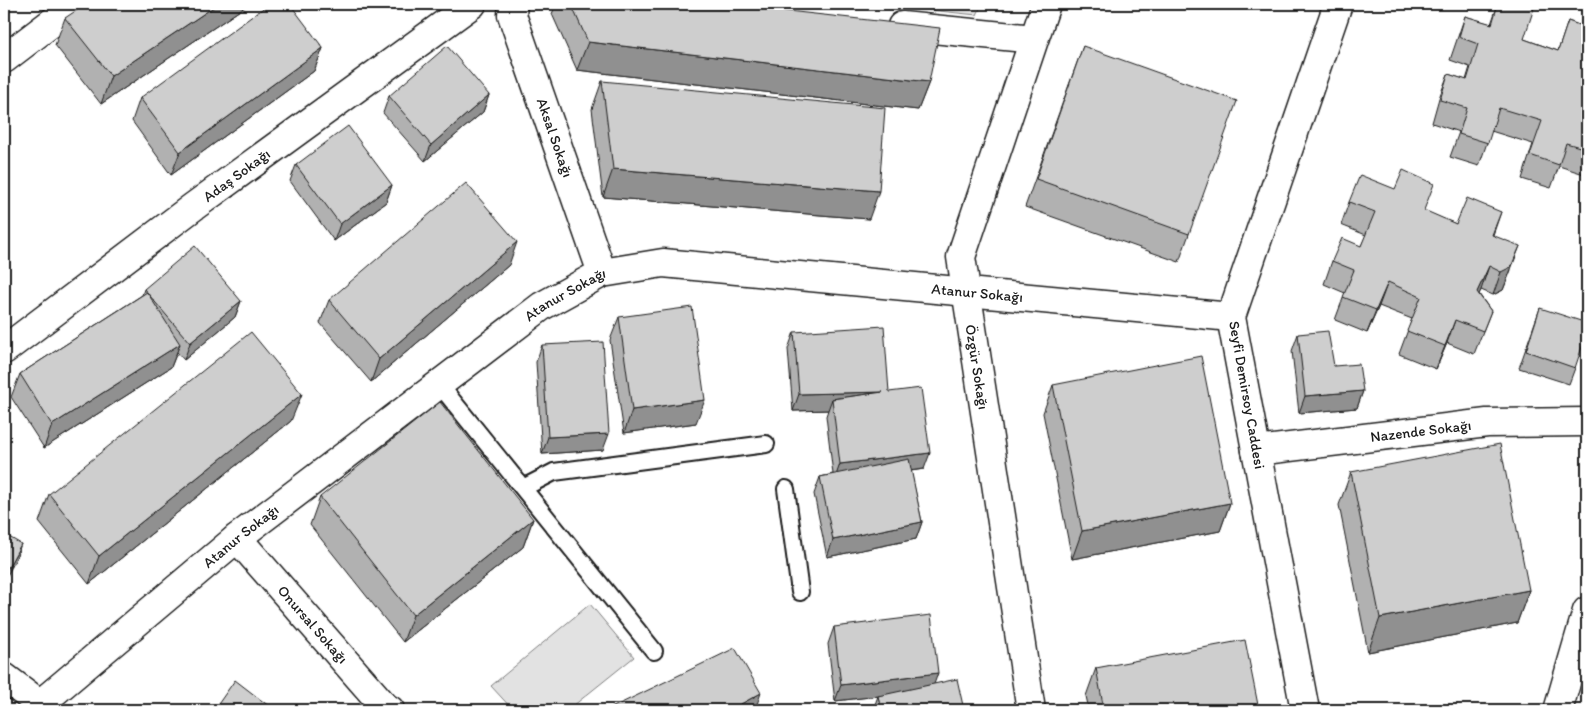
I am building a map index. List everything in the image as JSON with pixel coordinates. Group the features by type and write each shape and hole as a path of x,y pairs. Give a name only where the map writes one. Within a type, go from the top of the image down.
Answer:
{"street":[{"path":"4,59 76,4"},
{"name":"Adaş Sokağı","path":"4,350 193,208 472,4"},
{"name":"Aksal Sokağı","path":"513,4 512,15 602,273"},
{"name":"Özgür Sokağı","path":"1031,710 961,256 1046,4"},
{"name":"Seyfi Demirsoy Caddesi","path":"1306,710 1231,317 1338,4"},
{"path":"878,24 1034,38"},
{"name":"Atanur Sokağı","path":"38,707 237,538 542,306 602,273 663,263 1231,317"},
{"name":"Nazende Sokağı","path":"1256,451 1487,423 1587,422"},
{"name":"Onursal Sokağı","path":"237,538 385,707 390,710"},
{"path":"1555,709 1587,611"},
{"path":"4,677 38,707"}],"lane":[{"path":"439,384 654,651"},
{"path":"523,488 554,472 766,444"},
{"path":"786,489 800,592"}],"shaded area":[{"path":"873,4 982,4 977,15"},
{"path":"590,604 634,657 568,710 513,710 491,686"}],"building":[{"path":"86,4 218,4 111,76 65,18"},
{"path":"269,4 290,4 323,48 180,152 140,98"},
{"path":"571,4 725,4 940,28 929,82 588,42"},
{"path":"1498,4 1521,4 1534,8 1524,39 1558,51 1568,21 1587,28 1587,149 1566,143 1559,165 1530,155 1542,121 1499,108 1488,143 1459,134 1467,108 1440,100 1448,74 1467,80 1478,44 1459,37 1465,16 1492,24"},
{"path":"447,46 489,95 431,145 389,96"},
{"path":"1083,46 1237,101 1189,234 1036,179"},
{"path":"602,81 885,108 879,191 613,169"},
{"path":"348,126 392,185 340,224 296,165"},
{"path":"1403,170 1434,184 1424,210 1456,224 1467,198 1501,212 1492,235 1520,246 1511,267 1501,272 1489,266 1477,292 1491,311 1483,331 1455,320 1445,346 1407,331 1421,297 1388,282 1376,310 1343,297 1354,270 1332,261 1342,238 1361,246 1375,212 1349,202 1360,175 1395,189"},
{"path":"466,183 517,242 379,359 329,300"},
{"path":"195,246 241,301 190,343 144,289"},
{"path":"147,292 180,344 52,425 20,374"},
{"path":"692,307 705,400 632,410 619,317"},
{"path":"1540,308 1587,323 1587,332 1575,368 1526,351"},
{"path":"884,326 889,392 921,388 930,453 840,464 832,399 883,392 799,394 794,332"},
{"path":"1328,331 1334,366 1359,364 1363,391 1305,396 1298,334"},
{"path":"251,332 302,394 99,556 49,494"},
{"path":"603,342 609,434 548,437 542,345"},
{"path":"1201,356 1230,503 1082,531 1053,385"},
{"path":"440,402 533,519 413,615 320,497"},
{"path":"1500,444 1529,590 1380,618 1351,472"},
{"path":"909,459 922,522 833,540 820,477"},
{"path":"4,534 21,544 4,575"},
{"path":"931,615 938,673 841,685 834,627"},
{"path":"1245,640 1259,710 1104,710 1096,668"},
{"path":"735,648 761,693 730,710 607,710"},
{"path":"957,679 964,710 881,710 878,696"},
{"path":"235,680 274,710 214,710"}]}
